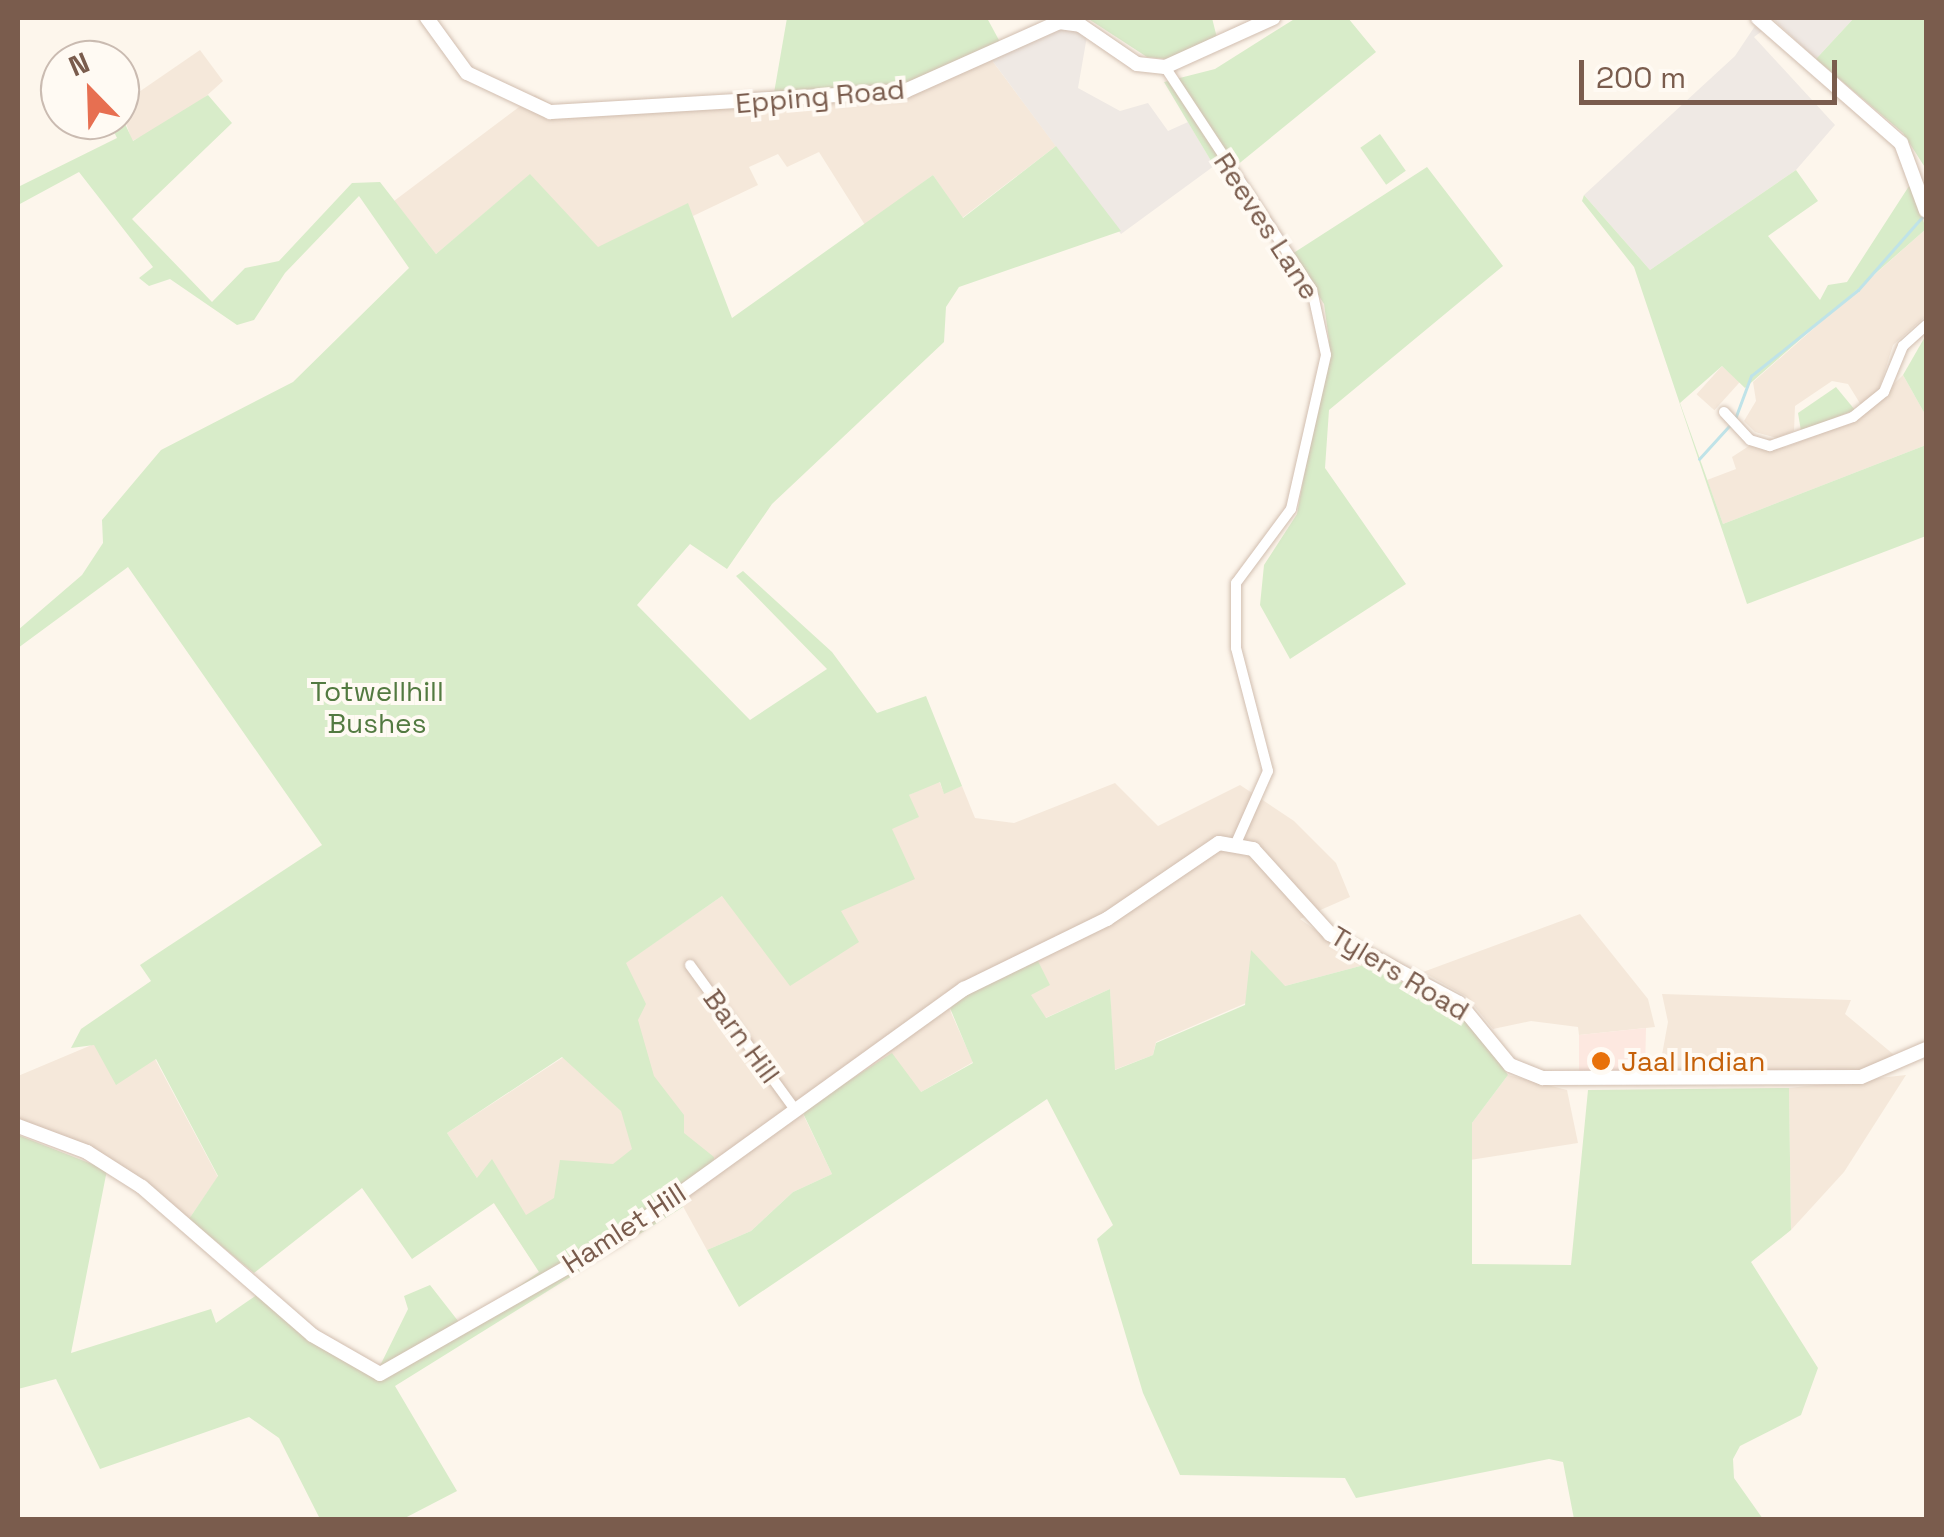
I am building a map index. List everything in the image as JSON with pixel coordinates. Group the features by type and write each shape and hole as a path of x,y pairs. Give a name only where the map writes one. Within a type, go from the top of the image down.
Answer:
{"street":[{"name":"Epping Road","path":"427,18 441,45 479,82 550,112 904,91 1059,22 1080,25 1137,64 1165,67"},
{"path":"1165,67 1273,18"},
{"path":"1758,18 1901,143 1926,212"},
{"name":"Reeves Lane","path":"1165,67 1312,290 1326,356 1291,509 1236,584 1236,648 1268,771 1237,841"},
{"path":"1724,412 1750,440 1770,446 1853,417 1884,392 1907,340 1926,325"},
{"name":"Tylers Road","path":"1237,841 1263,858 1330,934 1459,1003 1510,1065 1542,1078 1861,1077 1926,1049"},
{"name":"Hamlet Hill","path":"18,1126 87,1152 142,1187 312,1335 380,1374 617,1239 794,1108 964,990 1107,919 1202,850 1237,841"},
{"name":"Barn Hill","path":"690,965 794,1108"}],"shaded area":[{"path":"1772,18 1854,18 1816,59"},
{"path":"1065,24 1087,36 1078,88 1120,111 1148,103 1168,131 1188,122 1214,166 1121,234 991,59"},
{"path":"1755,26 1762,31 1754,37 1835,125 1796,170 1650,270 1584,195 1735,56"},
{"path":"200,50 223,81 183,117 140,137 140,91"},
{"path":"991,59 1056,146 962,218 933,175 865,225 819,152 787,167 778,154 749,167 758,185 693,216 687,204 598,248 530,175 436,254 394,201 535,95 553,105 774,93 772,106 905,95"},
{"path":"1926,229 1926,316 1893,345 1878,393 1861,405 1848,384 1832,381 1795,406 1794,431 1777,438 1755,432 1744,421 1756,401 1753,382"},
{"path":"1722,366 1740,382 1714,410 1697,394"},
{"path":"1903,375 1926,416 1926,445 1723,524 1707,480 1736,469 1732,457 1752,444 1786,447 1860,418"},
{"path":"939,781 944,793 962,786 975,818 1014,823 1115,783 1158,826 1240,785 1294,821 1336,863 1350,897 1300,919 1364,965 1285,986 1156,1042 1153,1055 1114,1070 1110,989 1043,1019 972,990 949,1008 973,1062 921,1092 802,1112 832,1174 793,1192 751,1231 707,1250 680,1201 539,1271 447,1133 645,1004 625,963 722,896 840,911 909,795"},
{"path":"1580,914 1648,999 1655,1027 1579,1035 1578,1027 1531,1021 1493,1029 1467,997 1423,972"},
{"path":"1662,994 1851,1000 1845,1014 1899,1059 1863,1072 1659,1071 1668,1022"},
{"path":"1646,1028 1645,1071 1579,1075 1579,1035"},
{"path":"94,1044 155,1059 218,1177 189,1219 87,1154 18,1126 18,1076"},
{"path":"1508,1075 1567,1090 1578,1143 1470,1160 1472,1123"},
{"path":"1906,1075 1844,1172 1791,1230 1789,1088"}],"green space":[{"path":"787,18 987,18 1000,42 910,82 774,93"},
{"path":"1087,18 1212,18 1218,42 1167,59 1147,57"},
{"path":"1296,18 1348,18 1376,52 1236,166 1232,160 1214,166 1164,82 1215,69"},
{"path":"1854,18 1926,18 1926,169 1903,133 1816,59"},
{"name":"Totwellhill Bushes","path":"208,95 232,123 132,219 212,302 245,268 279,261 352,183 380,182 436,254 530,174 598,247 688,203 732,318 933,175 963,218 1056,146 1121,231 959,287 946,307 944,342 772,504 727,569 690,544 637,605 750,720 827,669 736,576 743,571 832,652 877,713 926,696 962,786 944,794 940,782 909,795 919,817 892,829 915,879 841,911 859,942 790,986 722,896 626,963 646,1004 638,1020 654,1076 684,1115 684,1133 714,1157 714,1174 680,1200 683,1207 395,1386 457,1491 403,1519 320,1519 279,1438 249,1417 100,1469 56,1379 18,1389 18,1135 107,1170 71,1353 211,1309 216,1323 261,1292 294,1328 375,1376 408,1309 404,1296 430,1285 462,1326 539,1272 494,1203 412,1259 362,1188 254,1273 189,1219 218,1176 156,1059 116,1085 94,1045 71,1048 81,1029 151,981 140,965 322,845 128,567 18,648 18,630 82,575 103,543 102,520 161,450 293,382 409,268 359,196 285,273 254,320 237,325 170,279 149,286 139,278 153,267 79,172 18,205 18,187 113,140 140,140","holes":["562,1057 621,1111 632,1149 613,1164 560,1160 554,1198 526,1215 492,1159 477,1178 447,1133"]},
{"path":"1380,134 1406,171 1386,185 1360,148"},
{"path":"1427,167 1503,266 1329,410 1325,468 1406,584 1290,659 1260,605 1264,565 1297,514 1329,340 1324,304 1292,254"},
{"path":"1796,170 1818,201 1768,236 1820,300 1828,285 1847,282 1911,183 1926,229 1745,388 1722,366 1680,403 1723,524 1926,445 1926,536 1747,604 1634,267 1582,201 1584,195 1650,270"},
{"path":"1926,335 1926,416 1903,375"},
{"path":"1836,387 1855,410 1801,431 1798,413"},
{"path":"1251,950 1285,986 1364,965 1462,1009 1475,1026 1508,1075 1472,1123 1472,1264 1571,1265 1588,1090 1789,1088 1791,1230 1751,1262 1818,1368 1801,1415 1740,1446 1733,1459 1734,1478 1763,1519 1574,1519 1563,1462 1549,1459 1356,1498 1345,1478 1180,1475 1143,1393 1097,1239 1113,1225 1047,1099 739,1307 707,1250 751,1231 793,1192 832,1174 802,1111 892,1053 921,1092 973,1063 950,1008 972,990 1038,961 1050,985 1031,995 1046,1018 1110,989 1115,1070 1153,1055 1156,1043 1245,1005"}],"waterway":[{"path":"1735,419 1751,376 1858,290 1923,216"},
{"path":"1699,459 1730,425"}],"place":[{"name":"Jaal Indian","path":"1601,1061"}]}
